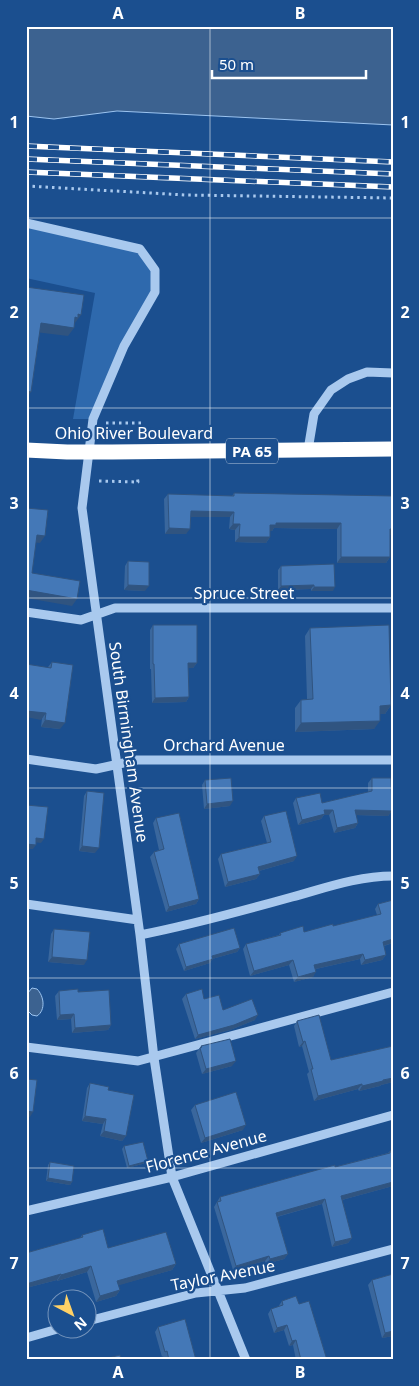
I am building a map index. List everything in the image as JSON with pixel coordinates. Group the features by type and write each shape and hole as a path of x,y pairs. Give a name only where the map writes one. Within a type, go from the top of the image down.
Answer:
{"highway":[{"name":"Ohio River Boulevard","path":"26,450 112,452 393,449"}],"street":[{"name":"South Birmingham Avenue","path":"26,223 140,249 155,270 155,292 124,346 93,419 82,508 140,935 154,1058 172,1176 246,1360"},
{"path":"308,450 314,414 331,390 348,379 367,372 393,373"},
{"name":"Spruce Street","path":"26,612 81,620 115,608 393,608"},
{"name":"Orchard Avenue","path":"26,759 96,770 137,760 393,760"},
{"path":"140,935 359,879 393,876"},
{"path":"26,904 138,920"},
{"path":"26,1047 138,1062 393,992"},
{"name":"Florence Avenue","path":"26,1211 172,1176 393,1115"},
{"name":"Taylor Avenue","path":"98,1319 196,1293 245,1288 393,1249"},
{"path":"26,1338 48,1332"}],"path":[{"path":"26,186 186,195 393,198"},
{"path":"109,423 142,423 142,431"},
{"path":"105,481 138,482 137,476"}],"shaded area":[{"path":"26,26 393,26 393,125 117,111 54,119 26,116"},
{"path":"26,223 140,249 155,270 155,292 93,419 73,419 95,293 26,278"},
{"path":"32,988 37,989 42,999 43,1007 37,1016 32,1015 28,1011 27,994"}],"building":[{"path":"26,287 84,295 81,315 78,314 78,318 75,317 74,328 41,323 31,392 26,391"},
{"path":"234,493 393,496 393,529 390,529 390,557 341,557 341,523 276,523 276,525 270,525 270,537 239,537 240,524 233,524 234,512 191,511 190,529 169,528 168,494 234,496"},
{"path":"26,508 48,510 45,536 37,535 32,573 80,581 77,599 26,590"},
{"path":"128,561 149,562 149,586 128,585"},
{"path":"334,564 335,587 314,587 314,585 281,586 281,566"},
{"path":"153,625 197,625 197,663 188,663 189,697 155,698"},
{"path":"389,625 391,705 380,706 380,721 301,723 301,700 313,699 310,628"},
{"path":"52,662 73,665 65,723 45,720 46,713 26,711 26,664 51,668"},
{"path":"231,778 233,801 207,804 205,780"},
{"path":"372,778 391,778 392,811 355,810 358,823 337,828 333,810 324,810 325,814 302,820 296,798 320,793 322,803 372,791"},
{"path":"87,791 104,793 99,848 82,846"},
{"path":"26,805 48,807 44,839 36,838 36,845 26,844"},
{"path":"286,811 297,856 258,867 260,874 228,882 221,854 271,842 264,816"},
{"path":"179,813 199,899 169,907 154,852 164,849 156,818"},
{"path":"393,900 393,939 383,942 386,955 365,960 363,954 314,965 316,972 298,977 293,960 254,971 246,944 281,935 280,933 303,926 304,932 381,914 378,904"},
{"path":"234,928 240,948 212,956 213,959 186,967 179,944"},
{"path":"54,929 90,932 87,960 52,957"},
{"path":"78,989 78,992 109,990 111,1025 75,1028 74,1014 60,1015 59,991"},
{"path":"202,989 204,999 219,995 223,1010 252,999 258,1015 234,1025 198,1035 186,994"},
{"path":"319,1015 331,1060 393,1046 393,1078 318,1096 311,1069 313,1069 297,1021"},
{"path":"230,1039 236,1061 206,1069 201,1046"},
{"path":"26,1079 37,1080 33,1112 26,1111"},
{"path":"90,1083 109,1087 108,1090 134,1095 126,1136 104,1131 106,1119 85,1116"},
{"path":"236,1092 246,1125 205,1138 195,1105"},
{"path":"143,1142 148,1161 129,1166 124,1146"},
{"path":"393,1150 393,1182 341,1196 352,1238 335,1242 325,1199 276,1213 288,1254 270,1259 269,1256 236,1266 217,1202 221,1201 220,1197 335,1165 335,1167 390,1153"},
{"path":"50,1162 74,1166 72,1182 48,1178"},
{"path":"103,1229 108,1248 166,1232 176,1264 117,1281 120,1290 100,1296 91,1266 26,1284 26,1253 83,1237 82,1235"},
{"path":"393,1274 393,1331 385,1333 372,1280"},
{"path":"296,1296 299,1304 309,1301 327,1360 301,1360 296,1340 292,1341 287,1325 277,1328 271,1309 283,1305 282,1301"},
{"path":"185,1319 196,1360 169,1360 158,1327"},
{"path":"120,1355 121,1360 100,1360"},
{"path":"337,1357 338,1360 327,1360"}],"railway":[{"path":"26,146 393,162"},
{"path":"26,159 393,174"},
{"path":"26,172 393,187"}]}
